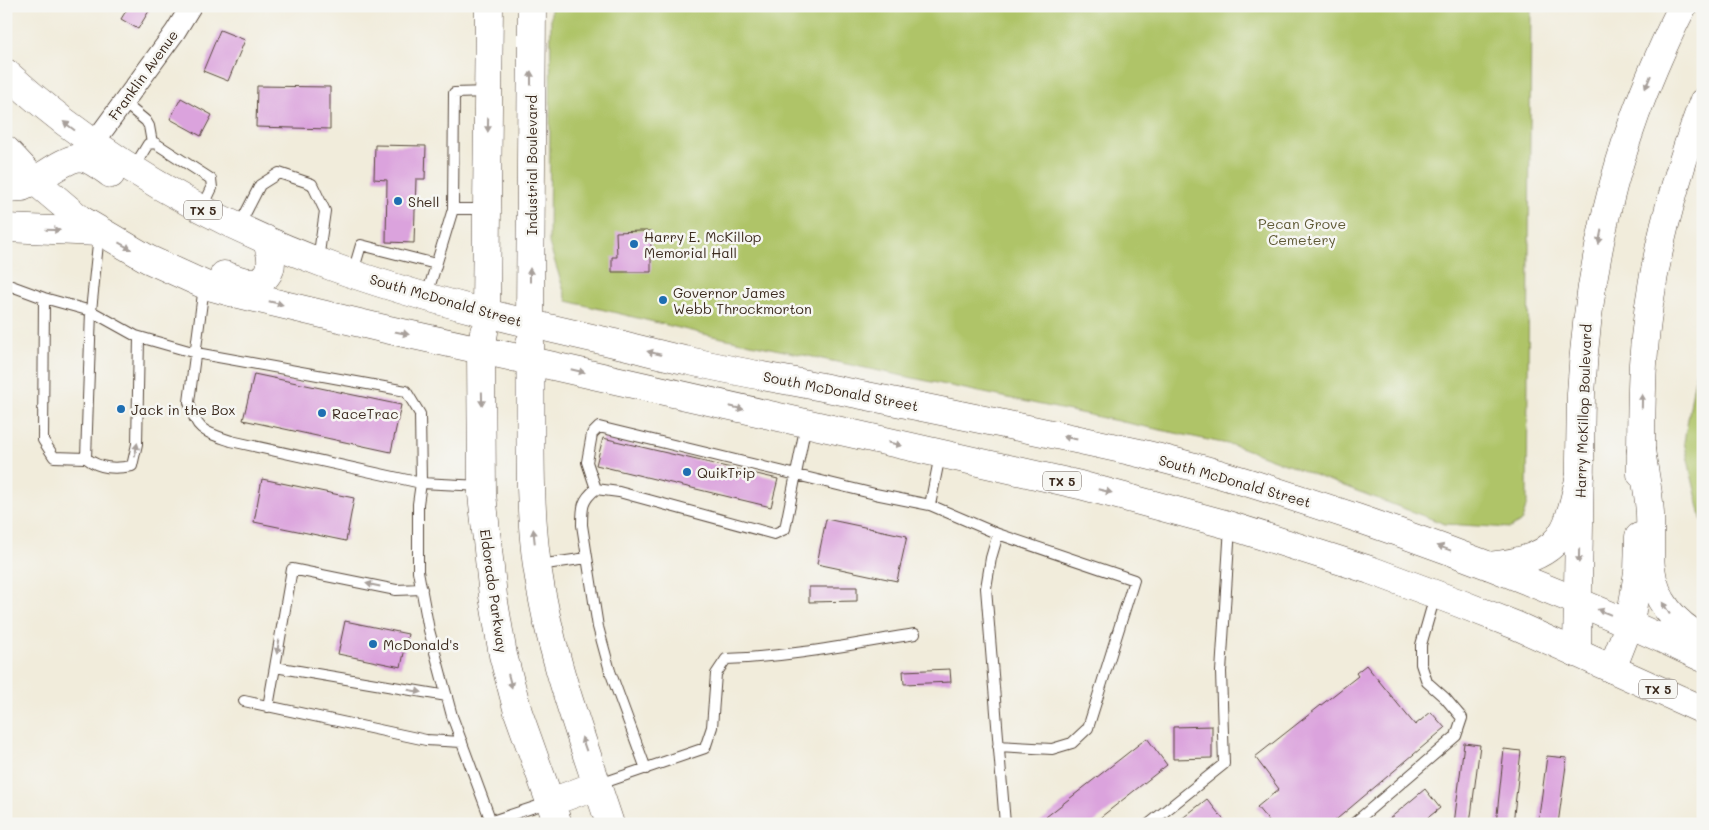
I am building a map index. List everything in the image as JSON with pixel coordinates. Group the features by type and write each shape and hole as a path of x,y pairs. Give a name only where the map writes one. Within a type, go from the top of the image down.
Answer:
{"main road":[{"path":"486,313 489,6"},
{"name":"Industrial Boulevard","path":"531,361 532,6"},
{"path":"1662,48 1674,6"},
{"name":"Harry McKillop Boulevard","path":"1578,653 1583,355 1596,257 1622,150 1662,48 1683,6"},
{"name":"South McDonald Street","path":"6,73 53,114 132,170 236,226 318,261 486,313 686,361 956,414 1142,454 1209,471 1410,536 1630,623 1703,658"},
{"path":"1612,669 1630,623 1638,572 1643,363 1656,263 1683,160 1703,102"},
{"path":"1667,216 1703,136"},
{"name":"TX 5","path":"6,150 35,181 62,205 99,232 148,259 204,285 385,330 1080,484 1230,526 1370,570 1515,625 1703,710"},
{"path":"6,188 22,187 64,163 85,158 161,205 192,217 236,226"},
{"path":"6,228 99,232"},
{"path":"148,259 177,259 244,281 256,281 268,274 271,268 272,255 265,239"},
{"name":"Eldorado Parkway","path":"486,313 481,350 482,486 486,547 503,655 518,712 554,813"},
{"path":"531,361 531,482 537,565 549,633 558,667 610,824"},
{"path":"685,396 686,361"},
{"path":"806,424 813,385"},
{"path":"1641,450 1650,514 1651,567 1654,581 1670,614 1687,630 1703,639"},
{"path":"1489,566 1532,558 1557,540 1566,528 1580,476"},
{"path":"554,813 597,785"}],"street":[{"name":"Franklin Avenue","path":"93,144 176,32 191,6"}],"lane":[{"path":"427,296 453,209 454,93 488,92"},
{"path":"123,102 146,121 149,126 152,142 211,179 212,188 202,209"},
{"path":"132,170 148,144 152,142"},
{"path":"236,226 260,185 279,172 312,184 325,211 318,261"},
{"path":"453,209 487,209"},
{"path":"86,458 91,311 99,232"},
{"path":"353,273 361,246 436,264"},
{"path":"6,284 44,298 91,311 139,337 196,353 406,391 420,414 421,482 418,504 418,571 429,630 462,742 492,822 554,813"},
{"path":"204,285 189,402 193,417 204,432 231,441 421,482 482,486"},
{"path":"44,298 43,440 54,457 86,458 94,465 104,468 132,466 137,444 139,337"},
{"path":"646,770 610,671 598,627 582,525 582,509 587,496 596,489 619,492 774,534 782,532 785,529 806,424"},
{"path":"596,489 588,462 592,434 599,427 795,475 930,505 998,534 1134,580 1088,728 1072,743 1052,749 998,746"},
{"path":"930,505 940,454"},
{"path":"1149,824 1224,764 1220,672 1230,526"},
{"path":"998,534 991,558 986,588 1005,824"},
{"path":"537,565 587,558"},
{"path":"268,706 292,568 396,590 422,589"},
{"path":"1353,824 1456,736 1462,718 1445,698 1427,682 1421,664 1421,645 1435,594"},
{"path":"597,785 646,770 705,748 712,727 716,674 726,659 800,653 916,634"},
{"path":"275,667 447,696"},
{"path":"244,701 426,740 462,742"}],"green space":[{"name":"Pecan Grove Cemetery","path":"551,6 1531,6 1527,503 1522,521 1510,528 1445,524 1237,446 708,335 567,301 549,243"},
{"path":"1703,330 1703,526 1684,442"}],"building":[{"path":"129,6 152,6 138,29 121,19"},
{"path":"220,30 245,40 228,81 203,71"},
{"path":"257,86 330,87 330,129 256,127"},
{"path":"181,98 212,115 201,136 170,119"},
{"path":"375,145 426,146 425,179 416,179 414,243 386,242 387,180 374,179"},
{"name":"Harry E. McKillop Memorial Hall","path":"651,231 651,272 612,272 612,257 617,257 616,232"},
{"name":"RaceTrac","path":"254,374 401,405 391,452 243,420"},
{"name":"QuikTrip","path":"603,438 778,479 771,507 596,465"},
{"path":"262,479 354,498 346,541 254,522"},
{"path":"826,519 907,536 897,581 817,564"},
{"path":"809,587 857,587 857,601 809,602"},
{"name":"McDonald's","path":"345,621 408,634 401,667 338,654"},
{"path":"1366,665 1415,725 1431,712 1445,728 1331,824 1271,824 1257,807 1279,789 1255,757 1358,676 1356,673"},
{"path":"950,669 951,682 904,684 903,671"},
{"path":"1212,726 1212,758 1173,759 1173,727"},
{"path":"1147,738 1167,765 1092,824 1037,824"},
{"path":"1464,743 1480,745 1470,824 1454,824"},
{"path":"1504,749 1521,751 1513,824 1496,824"},
{"path":"1547,756 1567,758 1558,824 1538,824"},
{"path":"1425,789 1440,808 1420,824 1383,824"},
{"path":"1207,799 1227,824 1175,824"}],"place":[{"name":"Shell","path":"398,201"},
{"name":"Harry E. McKillop Memorial Hall","path":"634,244"},
{"name":"Governor James Webb Throckmorton","path":"663,300"},
{"name":"Jack in the Box","path":"121,409"},
{"name":"RaceTrac","path":"322,413"},
{"name":"QuikTrip","path":"687,472"},
{"name":"McDonald's","path":"373,644"}]}
